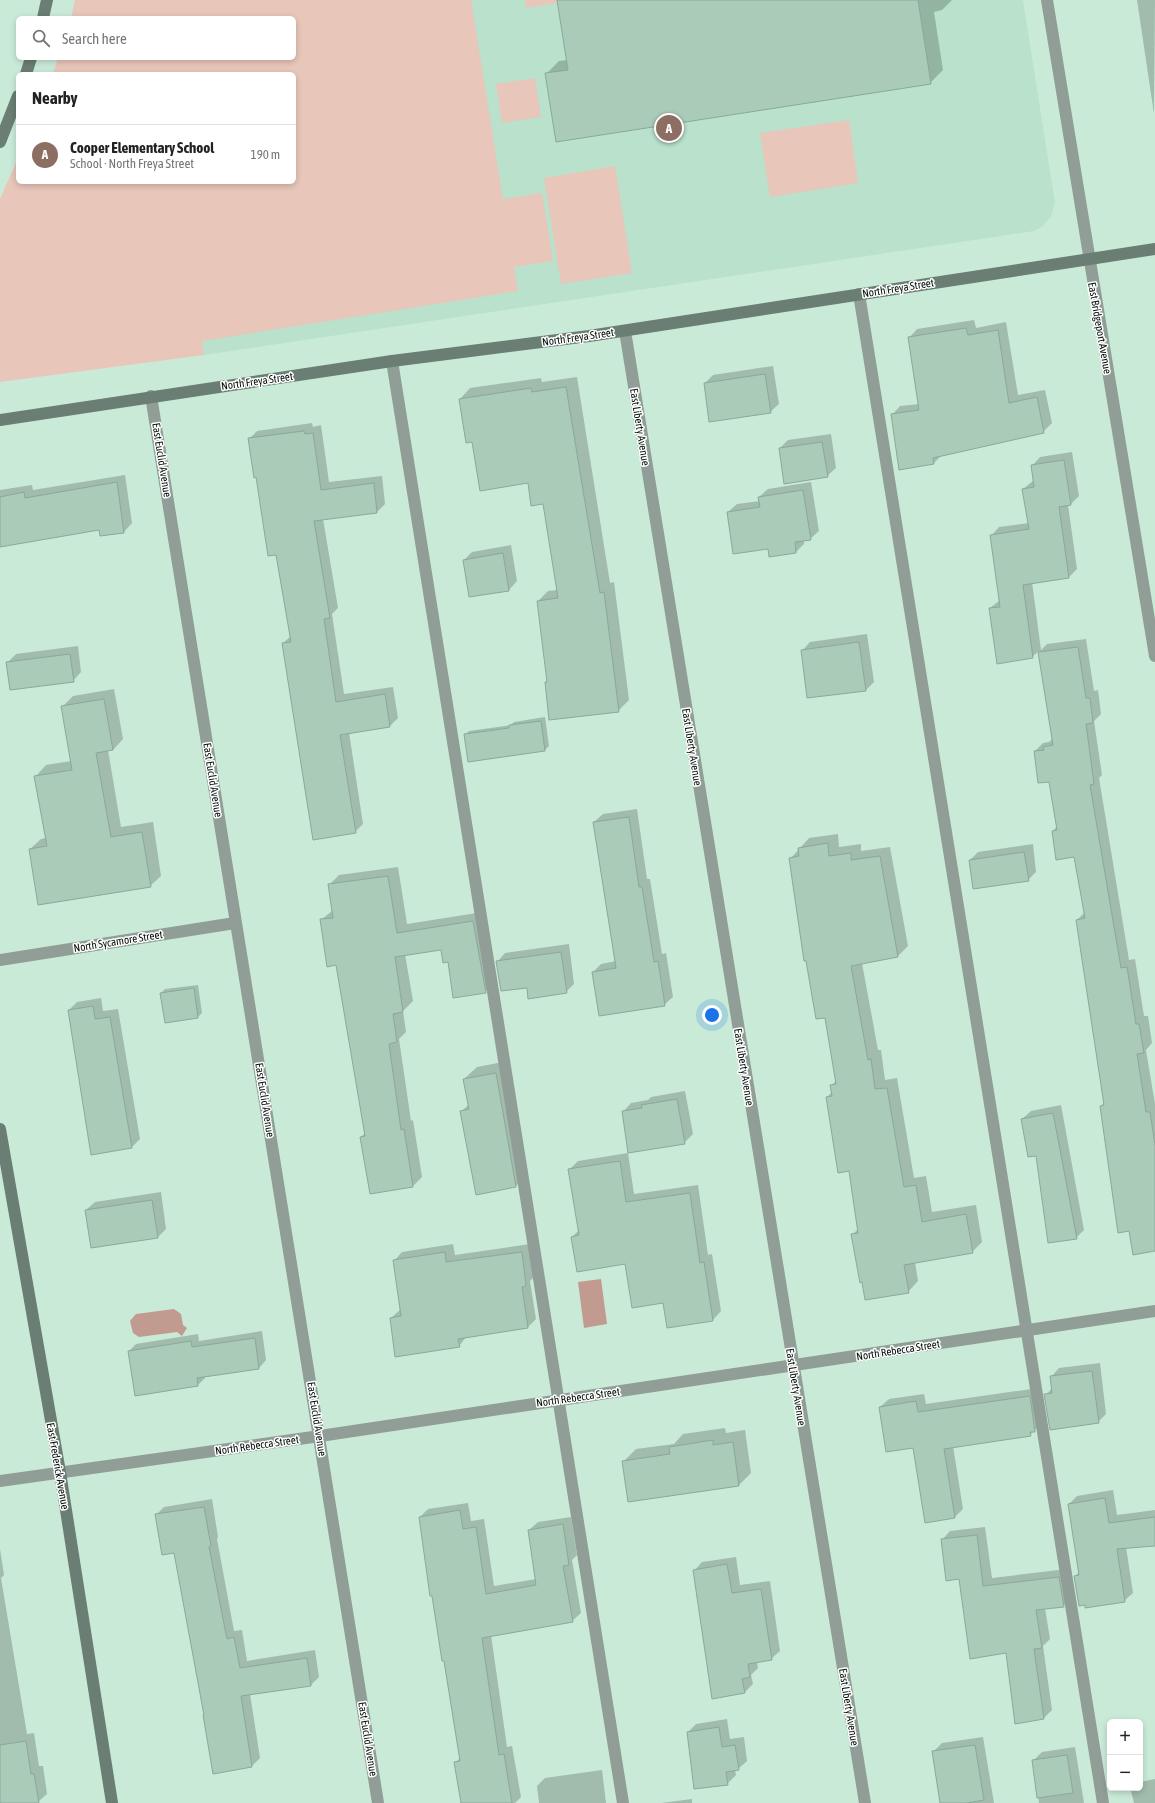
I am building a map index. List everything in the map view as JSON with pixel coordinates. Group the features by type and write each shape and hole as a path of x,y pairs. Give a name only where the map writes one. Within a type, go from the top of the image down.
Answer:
{"street":[{"path":"43,16 47,0"},
{"name":"East Bridgeport Avenue","path":"1047,0 1155,656"},
{"path":"27,72 30,60"},
{"path":"0,142 16,101"},
{"name":"North Freya Street","path":"0,420 392,360 625,331 1155,249"},
{"path":"859,294 1103,1803"},
{"name":"East Liberty Avenue","path":"625,331 865,1803"},
{"path":"392,360 623,1803"},
{"name":"East Euclid Avenue","path":"151,396 378,1803"},
{"name":"North Sycamore Street","path":"0,960 236,923"},
{"name":"East Frederick Avenue","path":"0,1129 60,1472 112,1803"},
{"name":"North Rebecca Street","path":"0,1481 320,1436 1155,1311"}],"shaded area":[{"path":"75,0 471,0 503,199 542,193 553,261 514,267 518,291 202,341 204,355 0,382 0,199 16,163 16,184 296,184 296,72 54,72 57,60 296,60 296,16 71,16"},
{"path":"154,0 1023,0 1055,203 1051,216 1043,226 1034,231 204,355 202,341 293,184 296,184 296,72 294,72 294,60 296,60 296,16 278,16"},
{"path":"525,0 557,0 557,3 526,8"},
{"path":"535,78 541,117 502,123 496,84"},
{"path":"849,120 858,183 770,197 760,133"},
{"path":"615,166 632,273 561,284 544,178"},
{"path":"601,1279 607,1324 584,1328 578,1282"},
{"path":"174,1309 181,1314 183,1325 187,1328 182,1336 177,1332 139,1337 133,1333 130,1321 136,1314"}],"building":[{"path":"557,0 918,0 931,84 556,142 545,73 568,70"},
{"path":"966,328 968,335 998,330 1009,403 1037,397 1044,433 933,458 934,464 899,470 891,414 919,410 908,337"},
{"path":"765,374 771,413 709,422 704,383"},
{"path":"566,387 600,593 604,592 619,712 549,720 545,682 547,682 537,601 558,598 543,504 531,506 528,483 480,491 472,442 466,443 459,399 531,388 532,392"},
{"path":"304,431 305,434 313,433 321,490 374,483 377,513 314,521 330,618 324,619 336,702 385,694 390,727 340,735 356,833 313,840 282,643 291,642 276,555 268,556 256,477 254,478 248,438"},
{"path":"822,442 828,477 784,484 779,448"},
{"path":"1064,460 1071,505 1059,507 1069,578 1023,585 1033,658 997,664 989,608 1000,607 990,535 1029,529 1022,489 1034,487 1031,465"},
{"path":"117,482 124,533 100,536 99,530 0,547 0,497 24,492 25,498"},
{"path":"803,490 811,540 795,542 796,553 769,557 768,549 733,554 727,512 760,507 758,497"},
{"path":"503,553 509,591 469,597 463,560"},
{"path":"859,642 866,691 807,698 801,650"},
{"path":"1078,647 1086,698 1090,698 1093,723 1086,724 1094,784 1090,785 1121,968 1127,967 1136,1024 1139,1024 1144,1053 1137,1054 1146,1112 1150,1112 1155,1145 1155,1251 1133,1255 1129,1231 1118,1233 1100,1106 1104,1105 1076,920 1085,918 1074,857 1056,860 1052,831 1057,830 1049,782 1038,783 1034,751 1044,750 1043,747 1053,745 1038,652"},
{"path":"70,654 74,682 10,690 6,662"},
{"path":"104,699 113,750 96,753 111,837 142,832 151,887 38,905 29,849 47,846 34,776 72,770 61,706"},
{"path":"541,721 545,751 468,762 464,734 509,728 509,725"},
{"path":"629,817 639,887 642,887 654,962 658,961 665,1006 599,1016 592,972 616,968 593,822"},
{"path":"828,843 829,856 851,853 851,860 880,856 898,957 851,966 868,1060 871,1059 875,1089 887,1088 904,1187 916,1185 922,1222 966,1214 973,1253 904,1265 909,1293 865,1300 862,1282 860,1283 851,1234 858,1233 849,1171 838,1173 826,1097 832,1096 830,1085 836,1084 825,1018 816,1019 806,961 804,961 789,858 799,856 798,848"},
{"path":"1024,852 1029,881 973,889 969,860"},
{"path":"388,876 397,933 473,921 486,993 453,998 448,962 443,963 441,950 395,957 403,1012 393,1014 397,1042 389,1044 401,1130 404,1129 413,1187 370,1194 360,1137 365,1136 336,965 327,967 320,919 333,918 328,884"},
{"path":"561,952 567,993 528,999 527,988 501,991 496,961"},
{"path":"194,988 198,1018 165,1023 160,993"},
{"path":"93,1006 95,1019 110,1017 132,1148 91,1155 68,1010"},
{"path":"496,1073 516,1187 476,1195 460,1111 469,1109 463,1079"},
{"path":"677,1099 685,1144 628,1153 622,1111 642,1108 641,1105"},
{"path":"1053,1113 1077,1239 1048,1243 1036,1156 1028,1157 1021,1119"},
{"path":"620,1161 626,1202 690,1193 700,1263 704,1262 713,1321 667,1328 663,1303 632,1308 625,1264 577,1272 571,1237 579,1235 568,1169"},
{"path":"152,1200 158,1238 91,1248 85,1210"},
{"path":"445,1252 446,1262 522,1252 526,1286 522,1287 528,1328 458,1339 460,1347 395,1357 390,1318 401,1316 393,1260"},
{"path":"255,1338 259,1369 197,1378 198,1386 135,1396 128,1351 191,1341 192,1347"},
{"path":"1092,1371 1099,1423 1050,1430 1044,1394 1052,1393 1050,1376"},
{"path":"1030,1396 1035,1432 1030,1432 1031,1436 944,1449 955,1518 925,1523 913,1448 886,1452 879,1407 916,1401 918,1412"},
{"path":"713,1440 713,1445 733,1442 739,1486 628,1502 622,1461 670,1454 669,1447"},
{"path":"1105,1498 1109,1523 1155,1517 1155,1546 1117,1549 1125,1602 1085,1608 1085,1605 1079,1606 1074,1576 1079,1575 1068,1504"},
{"path":"204,1507 211,1546 209,1547 227,1639 234,1637 240,1668 307,1658 311,1686 241,1696 252,1767 213,1774 204,1715 174,1553 162,1555 155,1514"},
{"path":"460,1510 463,1529 476,1527 486,1594 536,1585 528,1530 563,1524 569,1565 563,1566 573,1622 482,1638 499,1755 504,1754 512,1803 461,1803 454,1762 460,1761 444,1661 442,1661 432,1596 430,1596 419,1517"},
{"path":"977,1535 983,1586 1059,1577 1064,1607 1036,1610 1042,1648 1034,1649 1044,1719 1015,1724 1006,1653 970,1659 959,1579 946,1581 941,1539"},
{"path":"727,1564 732,1593 761,1589 772,1660 748,1664 750,1677 742,1679 745,1693 712,1699 693,1570"},
{"path":"719,1727 722,1747 735,1745 739,1770 726,1772 728,1785 694,1789 687,1732"},
{"path":"26,1741 31,1774 34,1774 39,1803 0,1803 0,1745"},
{"path":"975,1745 984,1800 967,1803 940,1803 932,1751"},
{"path":"1067,1755 1073,1793 1037,1798 1032,1760"}],"place":[{"name":"Cooper Elementary School","path":"669,128"}]}
